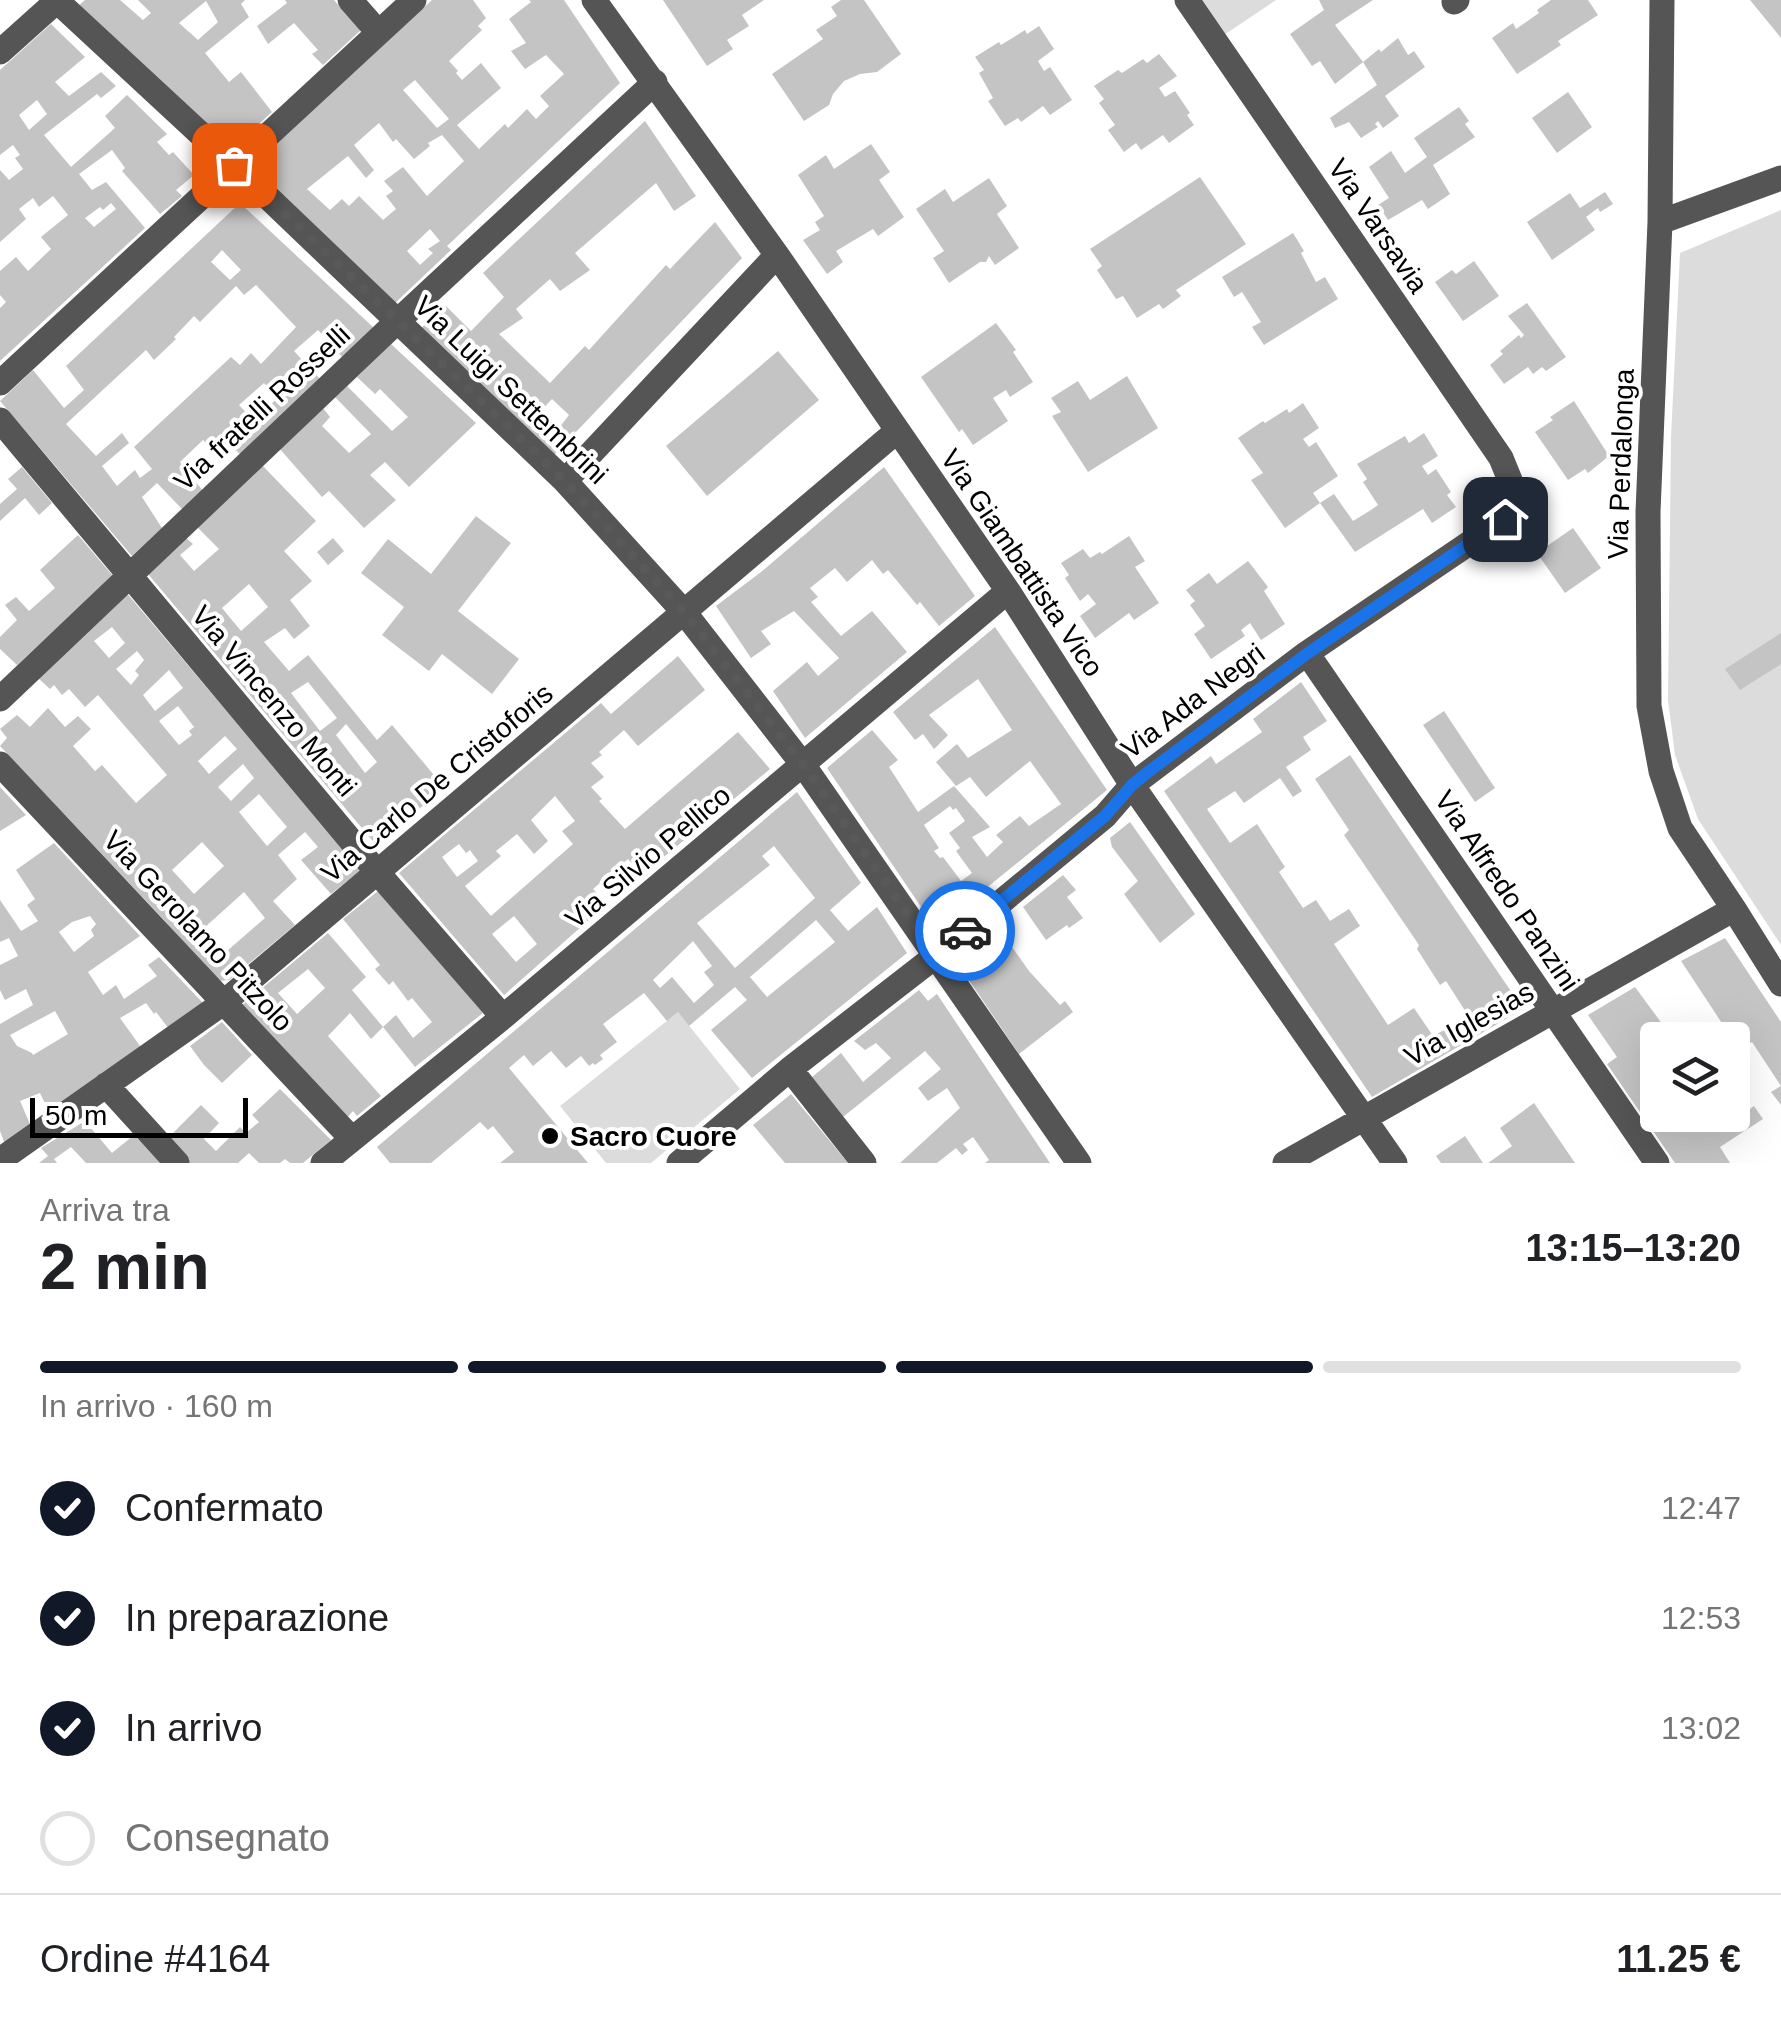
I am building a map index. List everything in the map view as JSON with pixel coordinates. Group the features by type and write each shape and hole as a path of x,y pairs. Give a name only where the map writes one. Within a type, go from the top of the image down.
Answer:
{"street":[{"path":"0,52 57,0"},
{"name":"Via Luigi Settembrini","path":"57,0 565,481 684,612 804,766 1078,1163"},
{"path":"350,0 378,32"},
{"path":"0,383 414,0"},
{"name":"Via Giambattista Vico","path":"594,0 778,255 1008,590 1132,785 1395,1163"},
{"name":"Via Varsavia","path":"1186,0 1501,458 1514,490"},
{"name":"Via Perdalonga","path":"1662,0 1660,222 1648,512 1649,706 1661,771 1680,828 1781,984"},
{"name":"Via fratelli Rosselli","path":"0,699 655,82"},
{"path":"1660,222 1781,178"},
{"path":"565,481 778,255"},
{"name":"Via Vincenzo Monti","path":"0,420 504,1018"},
{"name":"Via Carlo De Cristoforis","path":"0,1160 224,1003 897,431"},
{"name":"Via Ada Negri","path":"679,1163 1105,816 1132,785 1308,653 1505,519 1514,490"},
{"name":"Via Silvio Pellico","path":"322,1163 504,1018 1008,590"},
{"name":"Via Alfredo Panzini","path":"1308,653 1657,1163"},
{"name":"Via Gerolamo Pitzolo","path":"0,764 352,1138"},
{"name":"Via Iglesias","path":"1286,1163 1734,909"},
{"path":"790,1069 864,1163"},
{"path":"106,1085 177,1163"}],"shaded area":[{"path":"1200,0 1276,0 1224,35"},
{"path":"1781,210 1781,945 1698,819 1675,755 1668,700 1671,437 1680,253"},
{"path":"678,1012 740,1089 651,1163 606,1163 560,1106"}],"building":[{"path":"85,0 120,0 143,20 151,13 138,0 245,0 241,4 249,17 205,53 229,82 241,72 272,112 230,150 78,6","holes":["206,1 218,22 198,40 179,23"]},
{"path":"285,0 334,0 361,30 323,65 312,54 318,50 294,23 268,44 257,26 287,3"},
{"path":"432,0 473,0 486,18 478,26 482,30 449,61 462,80 481,63 501,88 457,125 479,149 527,109 536,119 549,106 540,96 564,74 546,55 525,69 511,51 526,43 509,19 529,0 564,0 620,83 447,246 451,250 394,304 249,168","holes":["415,80 449,119 437,128 403,90","379,123 393,142 396,139 414,159 430,146 428,143 442,135 464,161 427,196 403,167 384,181 393,191 386,196 396,209 383,220 359,196 349,206 342,199 330,210 307,189 348,156 366,178 374,170 354,145","430,229 440,241 428,249 433,253 420,265 407,251"]},
{"path":"663,0 764,0 742,15 749,26 727,40 733,49 707,66"},
{"path":"841,0 864,0 901,54 877,72 844,81 829,105 804,121 772,74 823,39 816,30 837,16 831,7"},
{"path":"1319,0 1373,0 1335,25 1363,62 1335,84 1320,61 1312,66 1290,34 1324,10"},
{"path":"1551,0 1588,0 1598,15 1517,74 1492,38 1513,23 1516,29"},
{"path":"1750,0 1781,0 1781,38"},
{"path":"51,24 85,57 55,82 69,96 101,72 116,86 101,98 97,94 44,135 71,167 115,128 105,116 127,95 167,134 157,142 169,155 173,152 194,175 176,190 182,196 160,214 122,171 125,168 112,150 79,174 92,190 106,182 145,228 0,361 0,308 6,302 0,295 0,271 16,257 28,271 51,249 41,237 68,215 53,196 39,207 33,198 19,209 26,219 0,242 0,170 9,180 23,169 15,158 20,155 13,145 0,155 0,70","holes":["37,100 47,114 29,130 19,115","111,203 116,209 94,227 85,218"]},
{"path":"1039,26 1054,49 1038,61 1044,71 1050,67 1072,100 1050,115 1043,106 1021,122 1018,118 1005,126 988,101 993,98 979,73 984,70 975,57 999,42 1001,45"},
{"path":"1398,38 1408,55 1414,51 1425,67 1385,96 1399,116 1383,128 1378,121 1378,127 1361,138 1349,122 1335,128 1330,118 1377,85 1363,62"},
{"path":"1159,54 1177,76 1159,88 1165,97 1175,91 1194,125 1169,143 1163,135 1141,150 1136,143 1124,152 1108,130 1115,125 1099,103 1104,99 1094,86 1118,70 1122,73"},
{"path":"1568,92 1592,127 1557,153 1532,118"},
{"path":"1459,107 1475,137 1433,165 1450,194 1428,209 1422,200 1388,220 1378,205 1389,198 1369,167 1391,151 1405,173 1427,157 1414,138"},
{"path":"645,121 696,196 674,211 656,183 575,253 590,270 560,291 550,279 516,309 523,318 499,334 550,383 585,346 589,350 666,265 670,269 715,222 742,258 554,455 421,328 446,306 471,331 504,297 483,273","holes":["552,399 569,415 556,432 538,414"]},
{"path":"871,144 890,172 879,180 904,217 878,236 873,229 836,251 843,262 827,274 803,240 820,230 815,222 824,216 798,175 826,155 834,169"},
{"path":"1200,177 1246,244 1176,290 1181,296 1163,309 1159,304 1137,318 1123,296 1116,299 1097,270 1102,266 1090,249"},
{"path":"989,178 1007,206 997,214 1019,248 995,265 989,256 986,262 949,283 933,258 944,251 916,209 945,189 953,202"},
{"path":"1605,192 1613,204 1586,217 1595,230 1552,260 1527,222 1570,193 1580,208"},
{"path":"240,203 374,328 342,357 318,330 294,351 320,379 241,455 224,439 212,449 203,440 180,462 203,491 182,509 157,483 142,497 162,528 132,556 0,401 33,370 64,408 84,390 66,366","holes":["222,250 241,270 230,280 211,262","256,285 296,327 261,364 251,353 240,365 231,357 134,447 152,469 140,478 135,470 117,486 102,466 129,443 122,433 96,456 66,424 146,350 154,360 194,316 200,322 236,286 244,295","264,383 277,398 255,422 239,405"]},
{"path":"1293,233 1316,282 1325,277 1338,299 1264,345 1252,327 1261,322 1242,292 1234,297 1222,277"},
{"path":"1474,261 1499,296 1463,321 1435,282"},
{"path":"1527,303 1566,357 1546,371 1542,367 1533,374 1528,367 1504,384 1490,365 1503,354 1500,351 1524,335 1508,316"},
{"path":"996,323 1033,382 1010,397 1006,390 993,398 1008,421 973,445 962,429 959,432 921,377"},
{"path":"391,344 476,423 409,487 385,462 370,475 396,500 364,528 329,491 322,497 279,448 323,408 330,417 322,426 349,453 371,434 335,397 347,386 392,431 408,417 380,389 375,394 357,377"},
{"path":"778,351 819,400 707,496 666,446"},
{"path":"1127,376 1158,428 1088,472 1052,416 1061,412 1051,398 1078,381 1090,400"},
{"path":"1574,401 1609,456 1588,473 1585,469 1568,480 1535,432"},
{"path":"1303,403 1319,428 1303,439 1309,447 1316,442 1338,476 1313,493 1320,503 1285,528 1251,480 1263,473 1238,438 1263,421 1287,409 1289,413"},
{"path":"1424,433 1438,456 1422,466 1428,475 1436,469 1456,507 1432,523 1423,509 1355,552 1320,503 1334,494 1353,521 1371,510 1378,505 1357,464 1405,436 1409,443"},
{"path":"261,464 316,521 284,551 312,581 290,600 310,626 294,639 285,628 264,642 289,671 308,655 377,740 392,725 444,787 377,846 148,574 185,537 193,544 180,555 194,571 219,549 197,527","holes":["249,584 268,607 241,631 222,608","308,682 337,718 320,731 291,693","346,724 377,762 365,773 336,735"]},
{"path":"22,467 52,503 39,515 25,498 0,521 0,504 17,489 8,479"},
{"path":"884,467 975,596 939,626 888,570 883,574 872,560 847,582 835,568 810,588 818,597 811,602 841,636 872,611 907,652 805,738 773,691 807,662 818,676 839,658 794,611 761,631 771,644 751,658 716,606"},
{"path":"476,516 511,543 458,611 519,659 492,694 442,654 429,671 382,635 404,607 361,573 388,539 431,574"},
{"path":"1573,528 1601,568 1565,593 1537,553"},
{"path":"78,535 113,576 17,665 0,649 0,637 17,620 5,605 16,597 29,611 55,588 40,570"},
{"path":"1129,536 1145,561 1135,567 1159,603 1134,620 1129,613 1095,638 1080,616 1096,604 1088,594 1080,601 1065,578 1069,575 1061,563 1083,549 1090,558 1102,554"},
{"path":"333,538 344,551 328,565 317,552"},
{"path":"1248,561 1268,587 1264,591 1285,624 1261,640 1250,623 1241,630 1245,636 1211,659 1194,634 1205,626 1190,605 1195,601 1186,590 1209,573 1217,584"},
{"path":"125,591 361,870 331,894 301,860 318,847 305,832 278,855 297,879 273,901 295,925 229,980 218,981 0,746 7,738 0,729 17,715 30,727 48,708 65,727 78,716 91,729 73,746 95,771 102,765 136,803 167,775 98,695 85,707 69,689 62,695 54,685 50,689 38,678","holes":["112,627 125,643 109,658 94,641","137,651 144,660 131,685 116,669","169,670 183,688 155,711 143,695","178,706 194,727 189,731 192,735 179,745 159,721","225,736 237,749 209,774 198,761","243,764 254,778 231,801 218,787","259,794 287,827 267,846 239,812","202,842 224,866 194,894 172,870","244,892 265,918 227,951 204,928"]},
{"path":"995,627 1107,790 936,929 827,768 872,730 898,760 889,767 918,812 954,786 990,827 972,837 987,857 1003,842 996,835 1020,816 1029,826 1061,804 1030,761 986,797 970,777 956,786 936,762 957,744 968,758 1012,730 978,679 929,715 948,735 934,749 923,734 915,740 893,712","holes":["950,806 956,808 965,821 949,833 972,873 961,881 934,851 939,848 924,825"]},
{"path":"1781,633 1781,664 1740,690 1725,669"},
{"path":"678,656 705,690 638,746 624,730 591,763 604,777 591,787 625,829 738,732 770,769 642,875 628,859 593,889 607,904 504,995 399,873 601,703 611,714","holes":["555,796 575,821 562,831 573,844 491,916 465,886 501,856 496,851 517,834 534,854 548,841 531,820","459,844 478,861 457,877 442,857","514,916 537,944 516,962 492,934"]},
{"path":"1301,682 1327,721 1303,737 1311,750 1286,767 1302,791 1293,797 1280,778 1244,803 1235,791 1207,809 1230,843 1257,824 1285,867 1279,872 1303,908 1316,900 1330,921 1349,909 1360,926 1334,944 1388,1025 1414,1008 1433,1036 1469,1017 1446,981 1440,985 1417,949 1419,945 1344,835 1349,830 1315,779 1350,755 1523,1009 1372,1097 1164,791 1211,756 1216,764 1262,732 1253,719"},
{"path":"1444,711 1495,788 1475,802 1423,725"},
{"path":"0,787 26,815 0,831"},
{"path":"797,792 861,883 830,910 848,931 877,907 907,953 752,1078 711,1030 747,1000 735,987 689,1026 678,1012 667,1021 644,993 603,1024 617,1042 600,1055 603,1059 595,1065 589,1066 581,1056 566,1068 551,1051 533,1066 524,1055 509,1068 588,1163 500,1163 514,1152 493,1126 488,1130 480,1122 431,1163 390,1163 377,1147","holes":["774,846 815,898 735,968 697,923 770,865 762,856","816,920 835,942 767,997 750,977","693,941 712,966 704,972 714,985 694,1003 672,977 660,988 653,980"]},
{"path":"1130,822 1195,914 1160,943 1124,894 1138,881 1112,847 1110,838"},
{"path":"54,843 140,936 88,972 103,995 116,985 124,999 157,976 148,965 159,957 204,1004 169,1029 146,1003 120,1018 145,1053 52,1118 40,1093 20,1101 33,1131 6,1147 0,1131 0,1024 33,1005 26,989 5,1000 0,990 0,965 18,956 9,938 0,942 0,900 21,931 38,921 27,905 35,899 16,870","holes":["90,916 96,924 91,930 94,936 74,952 59,932","55,1011 68,1034 33,1055 17,1046 10,1035"]},
{"path":"1063,875 1076,890 1067,897 1083,918 1046,940 1023,907"},
{"path":"378,891 483,1013 415,1067 383,1027 396,1015 413,1038 432,1022 412,998 408,1001 393,981 389,985 375,969 380,965 343,919"},
{"path":"998,927 1029,971 1060,1005 1065,1001 1073,1012 1019,1054 956,961"},
{"path":"328,933 366,977 352,990 383,1027 371,1039 350,1013 328,1036 381,1096 357,1116 353,1111 347,1118 242,1005","holes":["308,969 325,988 297,1014 278,993"]},
{"path":"1725,938 1781,1022 1781,1086 1750,1043 1750,1022 1721,1022 1681,961"},
{"path":"1635,987 1661,1022 1640,1022 1640,1112 1607,1064 1617,1057 1588,1015"},
{"path":"919,990 928,1001 937,994 1050,1163 985,1163 989,1160 973,1137 963,1144 968,1150 962,1155 956,1148 937,1163 900,1163 960,1108 947,1088 928,1101 918,1088 941,1069 925,1051 843,1117 812,1077 841,1053 863,1082 891,1058 876,1043 865,1050 854,1041"},
{"path":"222,1022 252,1055 222,1083 190,1046"},
{"path":"1781,1086 1781,1105 1771,1092"},
{"path":"280,1089 331,1140 303,1163 285,1159 280,1163 259,1163 249,1153 238,1163 186,1163 167,1139 201,1105 219,1123 204,1139 216,1151 240,1127 246,1133 259,1122 252,1115"},
{"path":"791,1094 848,1163 785,1163 753,1125"},
{"path":"1534,1103 1575,1163 1488,1163 1512,1146 1500,1128"},
{"path":"1754,1106 1763,1119 1750,1127 1750,1109"},
{"path":"85,1121 112,1153 134,1135 161,1163 86,1163 71,1147 54,1159 57,1163 39,1163 48,1156 41,1148"},
{"path":"1654,1132 1743,1132 1720,1147 1730,1163 1675,1163"},
{"path":"1465,1136 1483,1163 1441,1163 1436,1156"}],"way so far":[{"path":"234,165 565,481 684,612 804,766 936,955 965,931"}],"place":[{"name":"Sacro Cuore","path":"550,1136"}],"route":[{"path":"965,931 1105,816 1148,772 1308,653 1505,519"}]}
